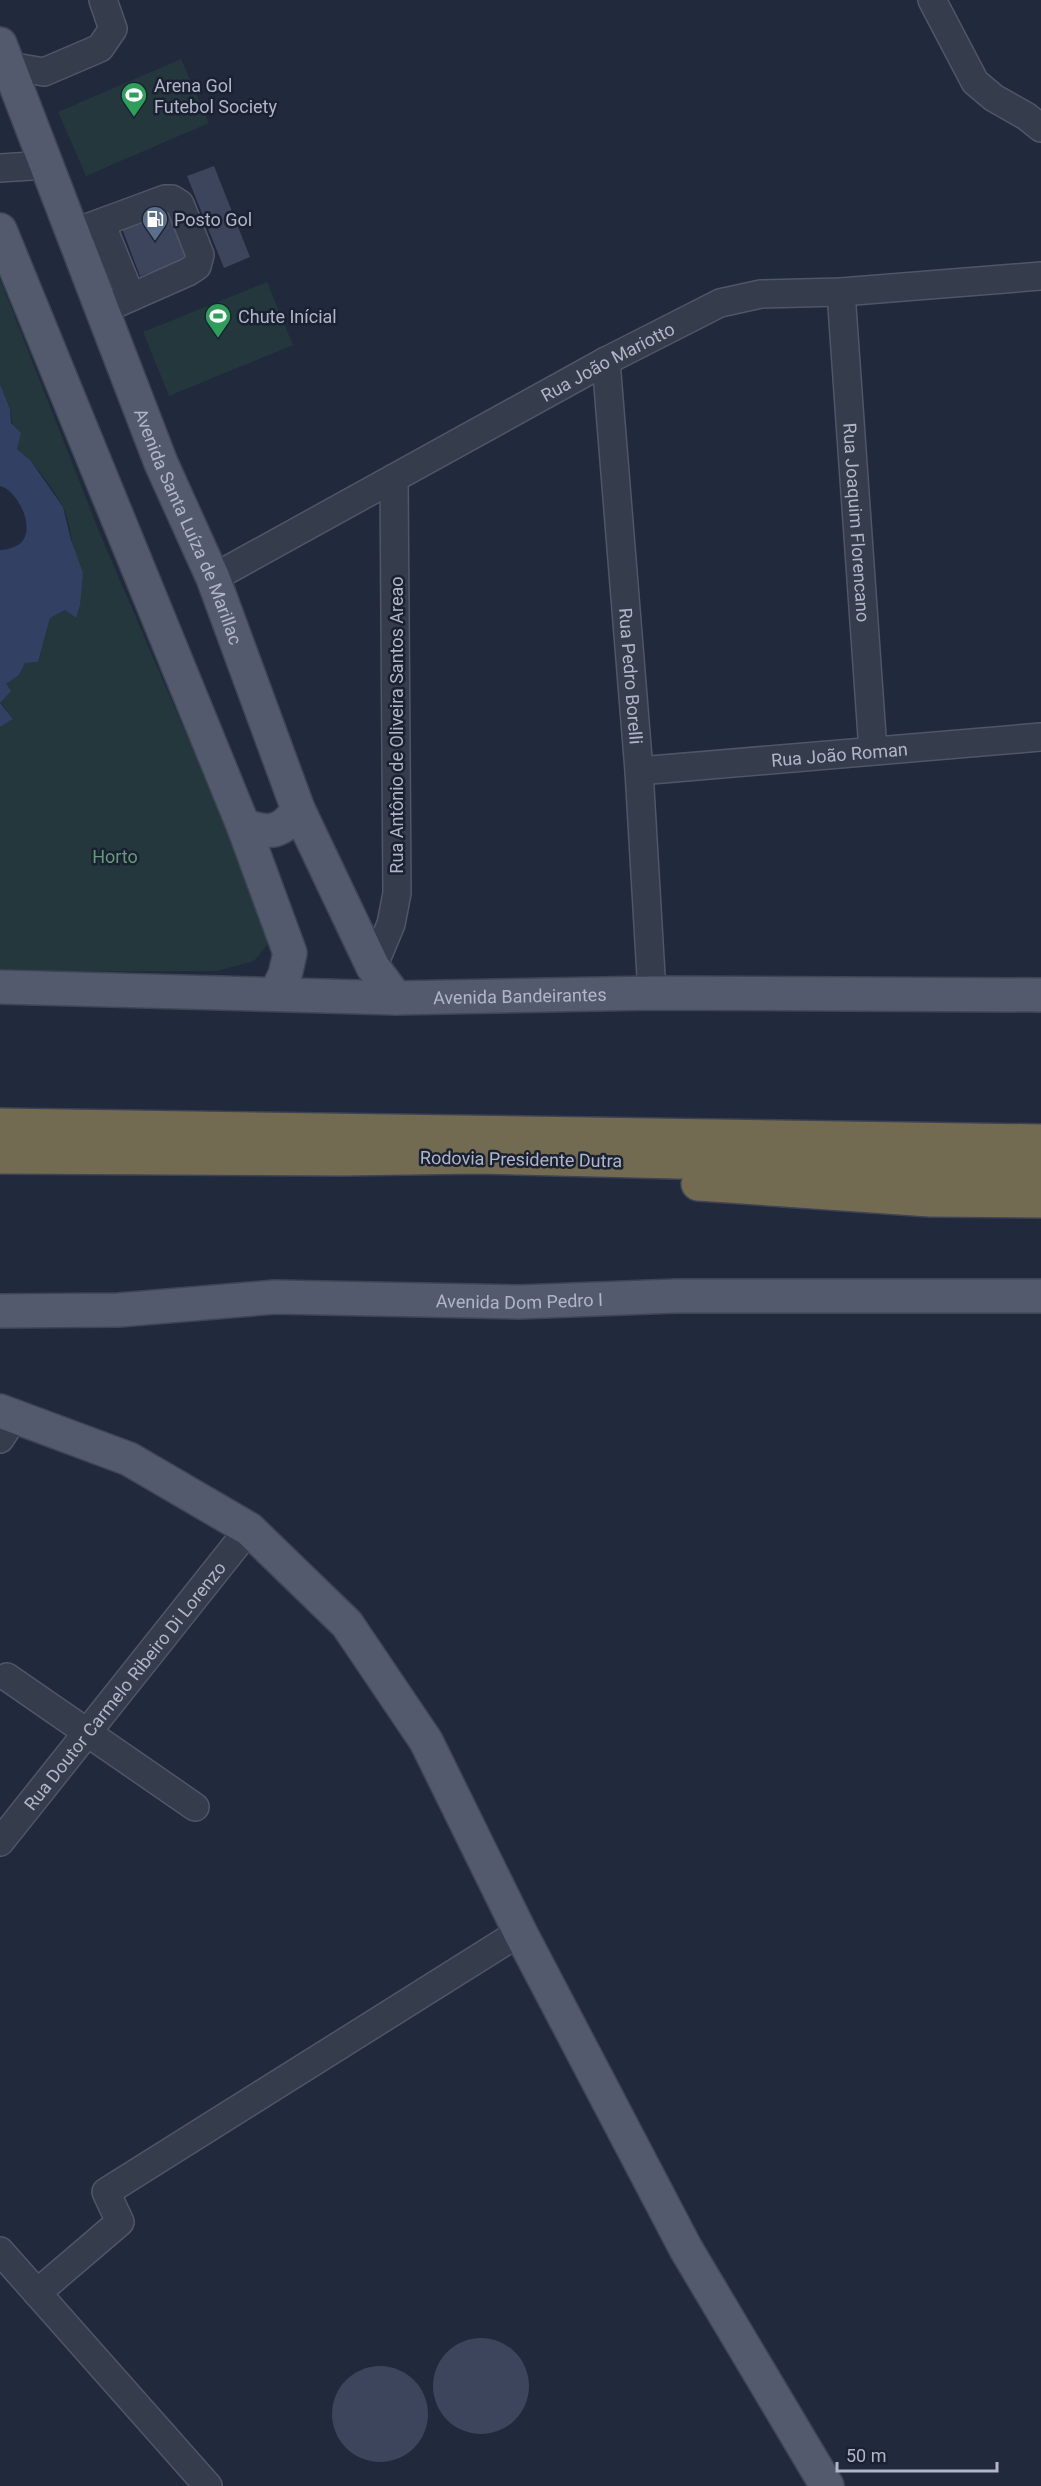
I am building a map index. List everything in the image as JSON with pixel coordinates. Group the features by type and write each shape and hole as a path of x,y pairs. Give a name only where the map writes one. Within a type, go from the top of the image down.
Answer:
{"highway":[{"name":"Rodovia Presidente Dutra","path":"0,1125 1041,1141"},
{"name":"Rodovia Presidente Dutra","path":"0,1158 477,1157 1041,1171"},
{"path":"343,1159 930,1200 1041,1201"}],"main road":[{"name":"Avenida Santa Luíza de Marillac","path":"5,55 47,165 87,228 102,310 161,463 213,578 298,808 373,967 396,998"},
{"path":"0,230 243,825 290,953 285,975 276,993"},
{"path":"243,825 260,831 276,831 290,821 298,808"},
{"name":"Avenida Bandeirantes","path":"0,987 396,998 652,993 1041,995"},
{"name":"Avenida Dom Pedro I","path":"0,1311 119,1310 274,1297 519,1302 676,1296 1041,1296"},
{"path":"5,1422 129,1459 249,1529 347,1624 426,1740 520,1932 686,2249 827,2486"}],"street":[{"path":"5,55 44,72 100,48 113,29 103,0"},
{"path":"932,0 975,82 994,98 1026,116 1041,128"},
{"path":"0,168 47,165"},
{"path":"102,310 188,272 197,266 200,255 180,204 172,199 165,199 87,228 131,297"},
{"name":"Rua João Mariotto","path":"213,578 606,361 720,303 761,294 841,292 1041,276"},
{"name":"Rua Joaquim Florencano","path":"841,292 873,751"},
{"name":"Rua Pedro Borelli","path":"606,361 639,771 652,993"},
{"name":"Rua Antônio de Oliveira Santos Areao","path":"373,967 391,924 397,893 394,478"},
{"name":"Rua João Roman","path":"639,771 1041,737"},
{"name":"Rua Doutor Carmelo Ribeiro Di Lorenzo","path":"0,1842 249,1529"},
{"path":"7,1677 195,1807"},
{"path":"38,2293 120,2222 106,2192 520,1932"},
{"path":"0,2251 208,2486"}],"green space":[{"name":"Arena Gol Futebol Society","path":"181,59 209,123 86,176 58,112"},
{"name":"Horto","path":"0,279 100,534 263,913 268,944 254,961 217,971 0,972 0,727 13,719 0,702 6,684 19,675 25,663 38,662 50,618 65,610 76,618 72,545 67,518 59,499 48,483 17,449 10,409 0,384"},
{"name":"Chute Inícial","path":"267,282 293,345 169,396 143,332"}],"water":[{"path":"0,384 10,409 11,423 21,433 17,449 30,460 63,507 71,540 83,573 80,605 76,618 65,610 50,618 38,662 25,663 19,675 6,684 11,691 0,703 0,550 12,548 22,542 26,534 26,524 20,504 7,489 0,486"},
{"path":"0,703 13,719 0,727"}],"building":[{"path":"214,166 250,257 224,268 187,176"},
{"name":"Posto Gol","path":"171,208 189,259 140,276 121,226"},
{"path":"481,2338 499,2341 515,2352 526,2368 529,2386 526,2404 515,2420 499,2431 481,2434 463,2431 447,2420 436,2404 433,2386 436,2368 447,2352 463,2341"},
{"path":"380,2366 398,2369 414,2380 425,2396 428,2414 425,2432 414,2448 398,2459 380,2462 362,2459 346,2448 335,2432 332,2414 335,2396 346,2380 362,2369"}],"place":[{"name":"Arena Gol Futebol Society","path":"134,118"},
{"name":"Posto Gol","path":"155,242"},
{"name":"Chute Inícial","path":"218,339"}]}
